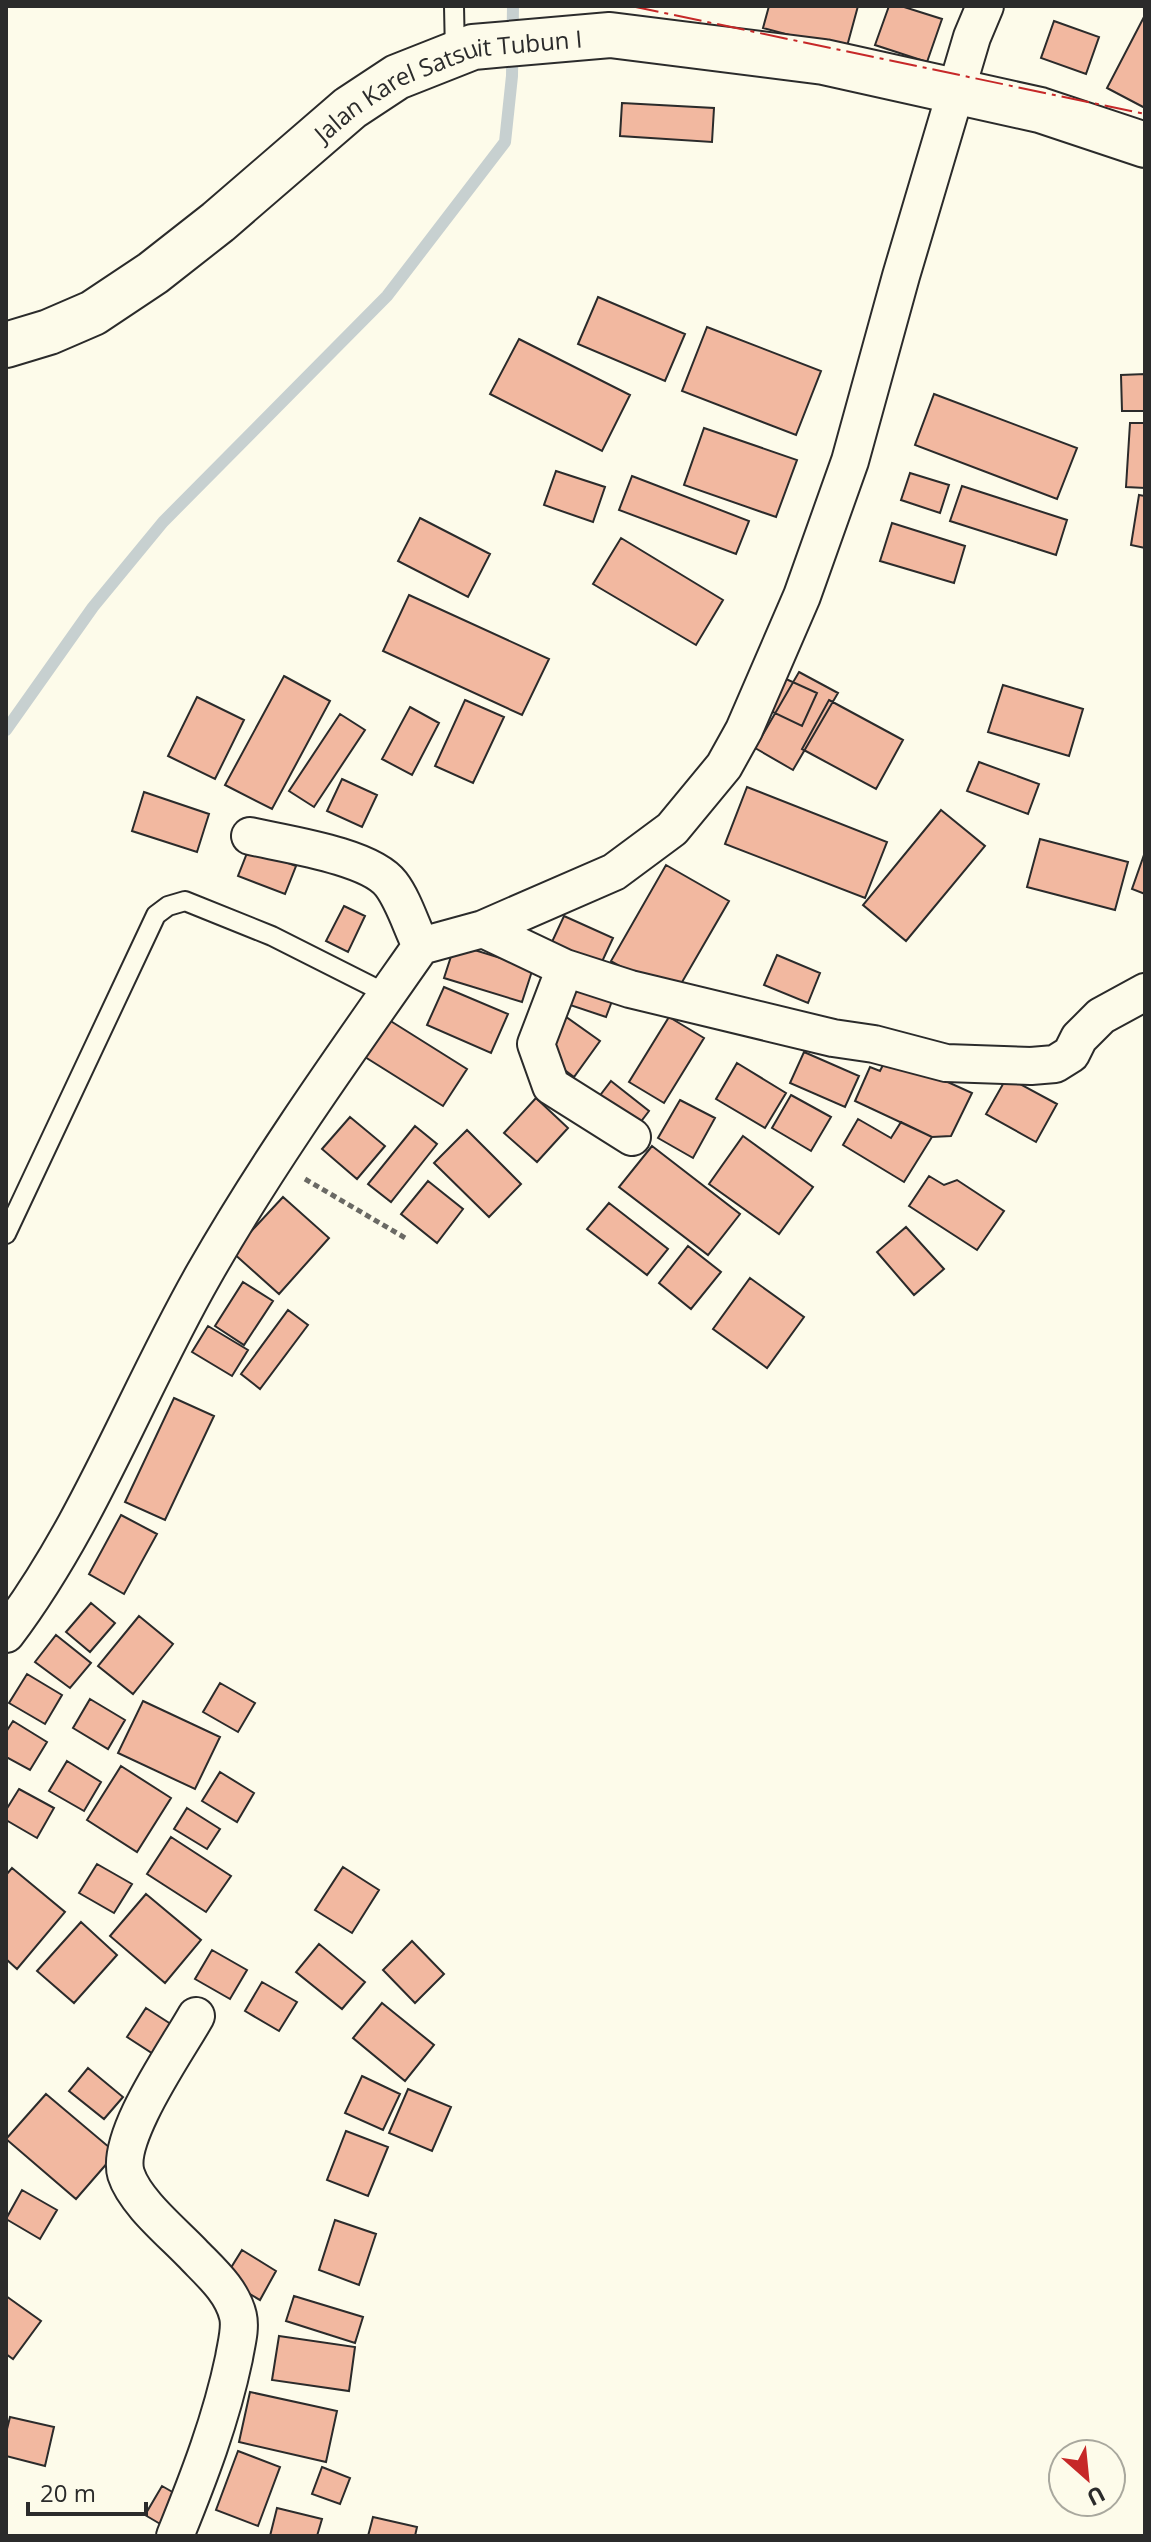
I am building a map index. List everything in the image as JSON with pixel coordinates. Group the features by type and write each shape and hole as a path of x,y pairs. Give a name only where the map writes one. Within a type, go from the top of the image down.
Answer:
{"street":[{"path":"6,1634 72,1531 203,1276 273,1160 421,946 483,929 614,872 672,829 724,766 744,730 802,596 850,461 901,276 985,6"},
{"name":"Jalan Karel Satsuit Tubun I","path":"6,345 49,332 93,313 153,273 218,222 350,108 397,77 464,51 538,40 610,35 824,62 1040,110 1145,145"},
{"path":"250,836 346,858 379,872 391,884 421,946"},
{"path":"483,929 565,968 630,989 946,1063 1055,1064 1064,1060 1079,1038 1101,1016 1145,992"},
{"path":"565,968 536,1044 551,1086 632,1137"},
{"path":"175,2536 211,2447 226,2396 239,2320 235,2304 219,2281 137,2196 126,2174 125,2155 136,2119 196,2016"}],"lane":[{"path":"454,6 464,51"},
{"path":"6,1234 11,1209 156,915 168,906 185,901 243,924 387,994"}],"path":[{"path":"273,1160 407,1239"}],"building":[{"path":"769,6 858,6 846,50 763,28"},
{"path":"889,6 901,6 942,19 927,62 875,45"},
{"path":"1145,15 1145,108 1107,88"},
{"path":"1054,21 1099,37 1086,74 1041,58"},
{"path":"622,103 714,108 712,142 620,136"},
{"path":"598,297 685,334 665,381 578,344"},
{"path":"707,327 821,371 796,435 682,391"},
{"path":"519,339 630,395 602,451 490,394"},
{"path":"1145,374 1145,411 1122,411 1121,375"},
{"path":"934,394 1077,448 1057,499 915,445"},
{"path":"1130,423 1145,423 1145,488 1126,487"},
{"path":"704,428 797,460 776,517 684,485"},
{"path":"556,471 605,487 593,522 544,505"},
{"path":"910,473 949,485 940,513 901,500"},
{"path":"632,476 749,521 736,554 619,510"},
{"path":"962,486 1067,520 1056,555 950,521"},
{"path":"1139,495 1145,496 1145,548 1131,545"},
{"path":"420,518 490,554 468,597 398,561"},
{"path":"892,523 965,546 954,583 880,561"},
{"path":"621,538 723,600 696,645 593,584"},
{"path":"409,595 549,659 522,715 383,651"},
{"path":"799,672 838,693 793,770 755,748"},
{"path":"775,674 817,693 802,726 760,706"},
{"path":"284,676 330,701 272,809 225,785"},
{"path":"1003,685 1083,709 1069,756 988,732"},
{"path":"197,697 244,720 215,779 168,756"},
{"path":"465,700 504,717 473,783 435,766"},
{"path":"829,700 903,740 876,789 802,749"},
{"path":"410,707 439,723 412,775 382,759"},
{"path":"340,714 365,730 314,807 289,791"},
{"path":"979,762 1039,784 1028,814 967,791"},
{"path":"342,779 377,795 362,827 327,811"},
{"path":"747,787 887,842 865,898 725,844"},
{"path":"144,792 209,814 197,852 132,831"},
{"path":"941,810 985,846 906,941 863,905"},
{"path":"1040,839 1128,862 1115,910 1027,887"},
{"path":"249,848 296,866 285,894 238,876"},
{"path":"1145,852 1145,894 1132,889"},
{"path":"666,865 729,901 674,996 611,961"},
{"path":"344,906 365,916 348,952 326,941"},
{"path":"564,916 613,938 600,966 551,944"},
{"path":"455,944 533,968 522,1002 444,978"},
{"path":"777,955 820,973 808,1003 764,985"},
{"path":"567,976 615,993 606,1017 558,1001"},
{"path":"444,987 508,1014 491,1053 427,1025"},
{"path":"555,1009 600,1041 574,1077 530,1044"},
{"path":"669,1017 704,1038 664,1103 629,1082"},
{"path":"389,1020 467,1069 443,1106 365,1057"},
{"path":"804,1052 859,1076 845,1107 790,1083"},
{"path":"888,1055 972,1093 951,1136 932,1137 855,1101 870,1067 880,1071"},
{"path":"737,1063 786,1093 765,1128 716,1099"},
{"path":"1007,1077 1057,1104 1036,1142 986,1114"},
{"path":"611,1081 649,1111 633,1132 595,1102"},
{"path":"791,1095 831,1117 811,1151 772,1128"},
{"path":"536,1098 568,1128 537,1162 504,1133"},
{"path":"680,1100 715,1118 693,1158 658,1138"},
{"path":"350,1117 385,1146 357,1179 322,1149"},
{"path":"858,1119 891,1138 901,1122 932,1137 904,1182 843,1145"},
{"path":"415,1126 437,1144 391,1202 368,1184"},
{"path":"467,1130 521,1184 489,1217 434,1163"},
{"path":"743,1136 813,1187 779,1234 709,1184"},
{"path":"652,1146 740,1214 708,1255 619,1187"},
{"path":"929,1176 944,1185 957,1180 1004,1211 977,1250 909,1206"},
{"path":"428,1181 463,1209 437,1243 401,1214"},
{"path":"283,1197 329,1238 279,1294 232,1252"},
{"path":"609,1203 668,1249 647,1275 587,1229"},
{"path":"906,1227 944,1269 914,1295 877,1252"},
{"path":"688,1246 721,1272 691,1309 659,1283"},
{"path":"750,1278 804,1317 767,1368 713,1329"},
{"path":"243,1282 273,1301 244,1345 215,1326"},
{"path":"288,1310 308,1325 260,1389 241,1374"},
{"path":"208,1326 248,1350 232,1376 192,1352"},
{"path":"174,1398 214,1416 165,1520 125,1502"},
{"path":"121,1515 157,1534 124,1594 89,1574"},
{"path":"91,1603 115,1623 90,1652 66,1632"},
{"path":"139,1616 173,1644 133,1694 98,1666"},
{"path":"56,1635 91,1663 70,1688 35,1662"},
{"path":"27,1674 62,1695 45,1724 9,1703"},
{"path":"220,1683 255,1703 238,1732 203,1712"},
{"path":"90,1699 125,1720 108,1749 73,1728"},
{"path":"143,1701 220,1737 195,1789 118,1753"},
{"path":"13,1721 47,1742 30,1770 6,1757 6,1732"},
{"path":"67,1761 101,1782 84,1811 49,1791"},
{"path":"121,1766 171,1798 137,1852 87,1820"},
{"path":"220,1772 254,1793 237,1822 202,1801"},
{"path":"19,1789 54,1808 37,1838 6,1820 6,1810"},
{"path":"187,1808 220,1829 207,1849 174,1829"},
{"path":"171,1837 231,1876 206,1912 147,1874"},
{"path":"97,1864 132,1884 114,1913 79,1893"},
{"path":"343,1867 379,1890 352,1933 315,1910"},
{"path":"12,1868 65,1912 17,1969 6,1959 6,1875"},
{"path":"146,1894 201,1940 165,1983 110,1936"},
{"path":"81,1922 117,1955 74,2003 37,1971"},
{"path":"412,1941 444,1974 415,2003 383,1970"},
{"path":"319,1944 365,1982 342,2009 296,1972"},
{"path":"212,1950 247,1970 230,1999 195,1979"},
{"path":"262,1982 297,2002 279,2031 245,2011"},
{"path":"382,2003 434,2045 405,2081 353,2038"},
{"path":"146,2008 177,2028 158,2057 127,2037"},
{"path":"88,2068 123,2097 104,2119 69,2091"},
{"path":"362,2076 400,2094 383,2130 345,2113"},
{"path":"408,2089 451,2107 432,2151 389,2133"},
{"path":"46,2094 116,2153 76,2199 6,2139"},
{"path":"346,2131 388,2147 368,2196 327,2180"},
{"path":"22,2190 57,2210 40,2239 6,2219"},
{"path":"335,2220 376,2234 359,2285 319,2270"},
{"path":"242,2250 276,2271 260,2300 224,2279"},
{"path":"6,2296 41,2321 13,2359 6,2354"},
{"path":"294,2296 363,2317 355,2343 286,2321"},
{"path":"279,2336 355,2347 349,2391 272,2380"},
{"path":"250,2392 337,2411 326,2462 239,2442"},
{"path":"10,2417 54,2427 45,2466 6,2456"},
{"path":"238,2451 280,2467 258,2526 216,2510"},
{"path":"322,2467 350,2478 340,2504 312,2494"},
{"path":"162,2486 197,2506 179,2535 145,2515"},
{"path":"277,2508 322,2519 317,2536 270,2536"},
{"path":"373,2517 417,2527 415,2536 368,2536"}],"waterway":[{"path":"6,730 93,607 163,522 387,296 505,142 512,76 513,6"}],"power":[{"path":"631,6 1145,114"}]}
